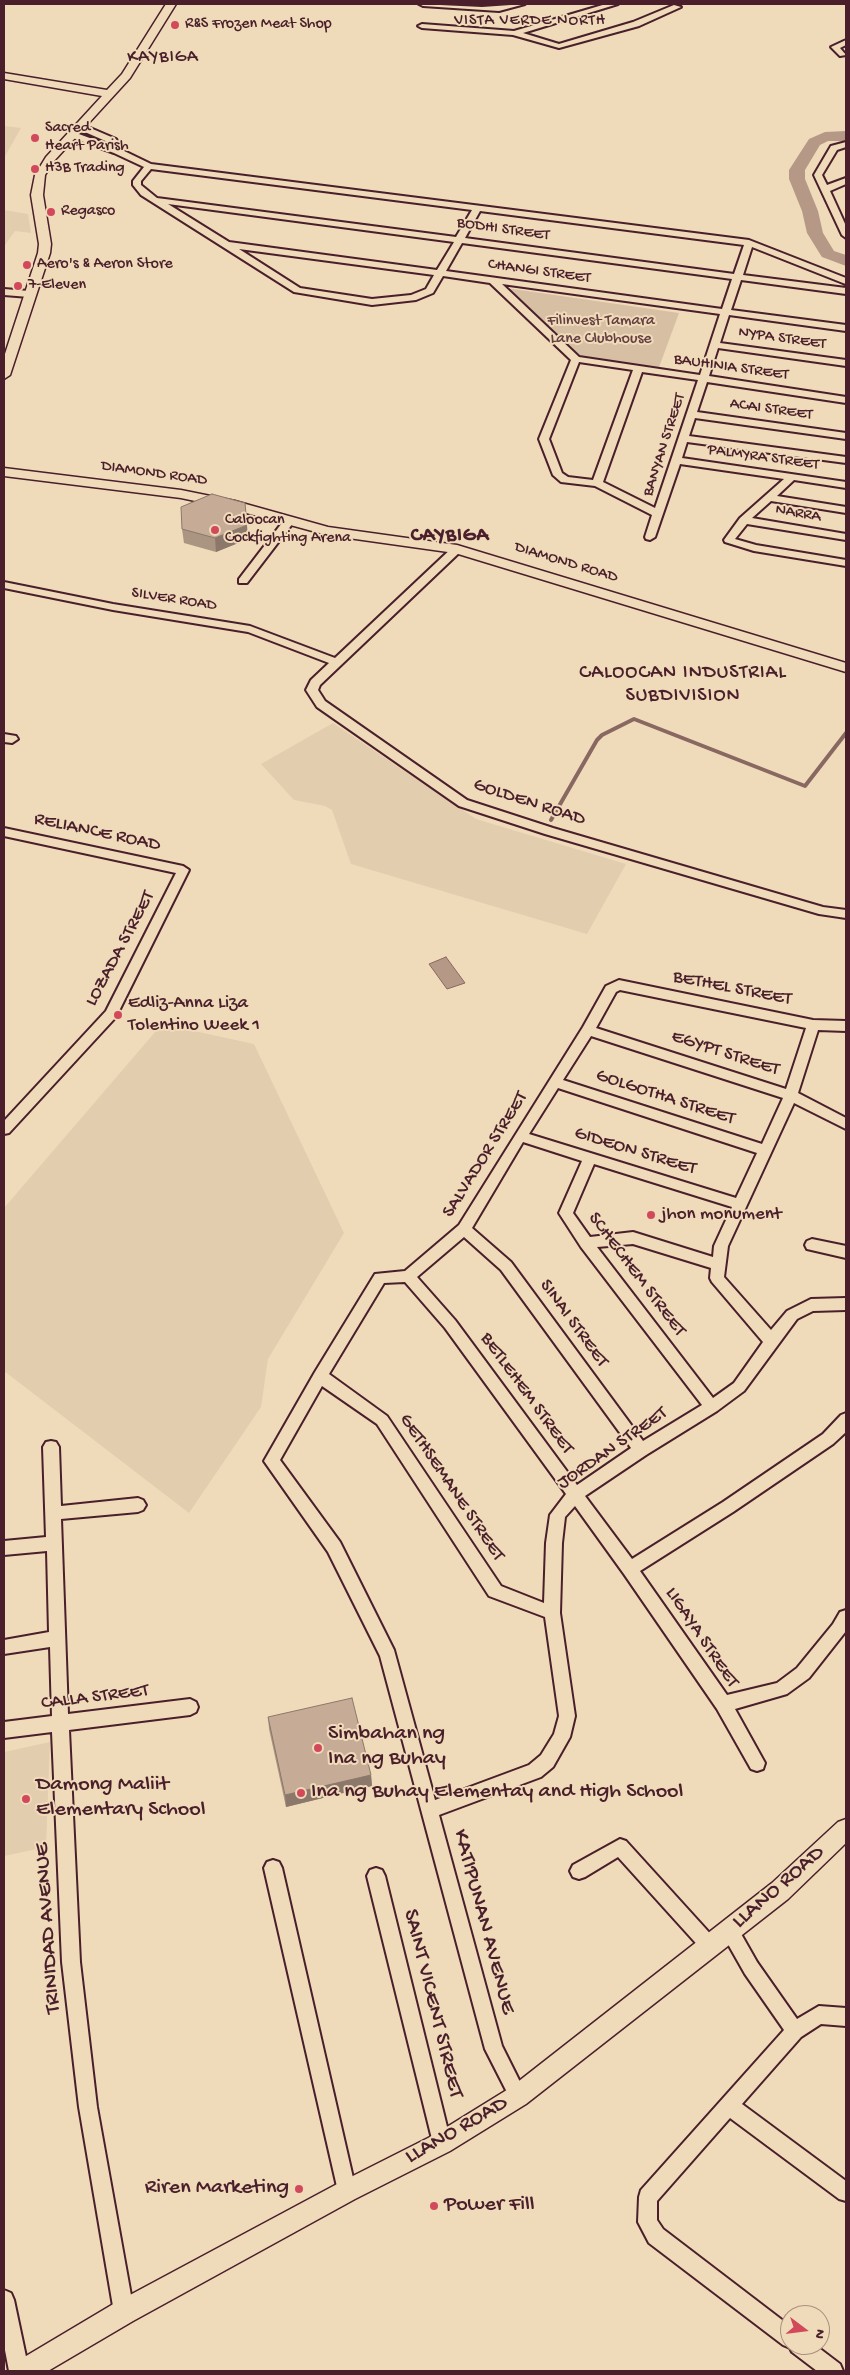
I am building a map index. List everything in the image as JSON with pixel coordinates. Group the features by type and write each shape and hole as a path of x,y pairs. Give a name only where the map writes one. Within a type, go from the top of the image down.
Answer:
{"main road":[{"path":"4,375 42,259 45,244 37,195 40,175 50,158 111,94 144,49 171,4"},
{"path":"4,76 111,94"},
{"path":"4,87 102,104"},
{"path":"88,101 97,92"},
{"name":"DIAMOND ROAD","path":"4,472 181,494 230,504 328,531 456,549 846,668"},
{"name":"LLANO ROAD","path":"25,2371 124,2312 347,2191 442,2143 518,2096 780,1891 846,1829"}],"street":[{"path":"423,4 426,19"},
{"path":"426,19 482,9 499,9 521,4"},
{"path":"514,33 614,4"},
{"path":"426,19 453,30 514,33 559,46 636,24 675,5"},
{"path":"844,54 835,47 846,42"},
{"path":"77,131 149,166 478,206 749,243 846,281"},
{"path":"846,145 834,148 818,175 846,235"},
{"path":"149,166 140,176 137,185 144,193 229,245 297,290 372,302 423,295 430,291 478,206"},
{"path":"826,189 846,181"},
{"name":"BODHI STREET","path":"155,200 846,291"},
{"name":"BANYAN STREET","path":"650,537 749,243"},
{"name":"CHANGI STREET","path":"229,245 846,328"},
{"path":"492,281 576,359 544,439 558,475 566,480 597,484 658,514"},
{"path":"4,292 29,294"},
{"name":"NYPA STREET","path":"714,345 846,363"},
{"name":"BAUHINIA STREET","path":"576,359 846,400"},
{"path":"597,484 638,369"},
{"name":"ACAI STREET","path":"691,414 846,436"},
{"path":"683,438 846,460"},
{"name":"PALMYRA STREET","path":"676,460 846,485"},
{"path":"792,477 744,520 728,538 732,542 754,548 846,562"},
{"path":"770,498 846,510"},
{"path":"243,582 289,520"},
{"name":"NARRA","path":"744,520 846,537"},
{"name":"GOLDEN ROAD","path":"456,549 315,684 312,690 321,704 463,803 549,831 823,911 846,914"},
{"name":"SILVER ROAD","path":"4,585 113,607 250,629 336,662"},
{"name":"RELIANCE ROAD","path":"4,832 183,870"},
{"name":"LOZADA STREET","path":"4,1129 111,1014 183,870"},
{"name":"BETHEL STREET","path":"611,989 619,985 813,1025 846,1026"},
{"name":"SALVADOR STREET","path":"408,1276 464,1229 520,1136 588,1030 611,989"},
{"path":"771,1341 717,1278 721,1246 764,1150 791,1096 813,1025"},
{"name":"EGYPT STREET","path":"588,1030 791,1096 846,1124"},
{"name":"GOLGOTHA STREET","path":"555,1082 764,1150"},
{"name":"GIDEON STREET","path":"520,1136 739,1204"},
{"name":"SCHECHEM STREET","path":"590,1158 566,1214 586,1243 712,1407"},
{"name":"SINAI STREET","path":"464,1229 506,1266 641,1450"},
{"path":"586,1243 633,1238 719,1265"},
{"path":"812,1245 846,1252"},
{"path":"320,1376 380,1278 408,1276"},
{"name":"BETLEHEM STREET","path":"408,1276 450,1324 607,1539"},
{"name":"JORDAN STREET","path":"430,1810 535,1771 556,1750 562,1737 567,1716 552,1613 554,1543 558,1515 575,1495 641,1450 712,1407 739,1388 771,1341 792,1315 811,1305 846,1304"},
{"name":"KATIPUNAN AVENUE","path":"320,1376 272,1461 334,1547 388,1655 494,2049 518,2096"},
{"name":"GETHSEMANE STREET","path":"320,1376 382,1420 495,1591 552,1613"},
{"path":"630,1569 728,1507 828,1439 846,1419"},
{"name":"TRINIDAD AVENUE","path":"51,1447 60,1721 71,1962 88,2107 124,2312"},
{"path":"53,1513 138,1505"},
{"name":"LIGAYA STREET","path":"607,1539 630,1569 723,1704 757,1763"},
{"path":"4,1548 54,1543"},
{"path":"723,1704 781,1689 803,1674 840,1629 846,1617"},
{"path":"4,1647 57,1638"},
{"name":"CALLA STREET","path":"4,1730 60,1721 190,1707"},
{"path":"579,1871 620,1846 709,1945"},
{"path":"273,1868 347,2191"},
{"name":"SAINT VICENT STREET","path":"376,1876 442,2143"},
{"path":"730,1931 752,1968 795,2031"},
{"path":"780,2330 656,2236 648,2222 646,2213 648,2197 795,2031 819,2015 846,2017"},
{"path":"728,2105 846,2192"},
{"path":"4,2300 19,2371"},
{"path":"812,2355 833,2371"}],"shaded area":[{"path":"4,126 21,128 4,158"},
{"path":"4,210 28,214 31,233 15,231 5,245"},
{"path":"333,723 476,819 626,864 587,934 351,864 332,810 325,806 294,800 261,764"},
{"path":"446,957 465,983 447,989 429,964"},
{"path":"162,1024 254,1044 344,1233 268,1359 261,1407 189,1513 4,1371 4,1208"},
{"name":"Damong Maliit Elementary School","path":"50,1742 46,1847 4,1856 4,1752"}],"green space":[{"name":"Filinvest Tamara Lane Clubhouse","path":"506,288 679,313 658,370 583,359"}],"building":[{"path":"212,494 245,503 247,525 215,538 182,529 181,507"},
{"name":"Simbahan ng Ina ng Buhay","path":"352,1698 371,1775 285,1795 268,1717"}],"waterway":[{"path":"846,136 825,137 814,142 797,170 797,179 810,211 815,233 828,254 846,261"},
{"path":"551,820 597,740 602,735 634,719 805,786 846,733"}],"place":[{"name":"R&S Frozen Meat Shop","path":"175,25"},
{"name":"Sacred Heart Parish","path":"35,138"},
{"name":"H3B Trading","path":"35,169"},
{"name":"Regasco","path":"51,212"},
{"name":"Aero's & Aeron Store","path":"27,265"},
{"name":"7-Eleven","path":"18,286"},
{"name":"Caloocan Cockfighting Arena","path":"215,530"},
{"name":"Edliz-Anna Liza Tolentino Week 1","path":"118,1015"},
{"name":"jhon monument","path":"651,1215"},
{"name":"Simbahan ng Ina ng Buhay","path":"318,1748"},
{"name":"Ina ng Buhay Elementay and High School","path":"301,1793"},
{"name":"Damong Maliit Elementary School","path":"26,1799"},
{"name":"Riren Marketing","path":"299,2189"},
{"name":"Power Fill","path":"434,2206"}],"district":[{"name":"VISTA VERDE NORTH","path":"530,22"},
{"name":"KAYBIGA","path":"163,58"},
{"name":"CAYBIGA","path":"450,537"},
{"name":"CALOOCAN INDUSTRIAL SUBDIVISION","path":"683,686"}]}
